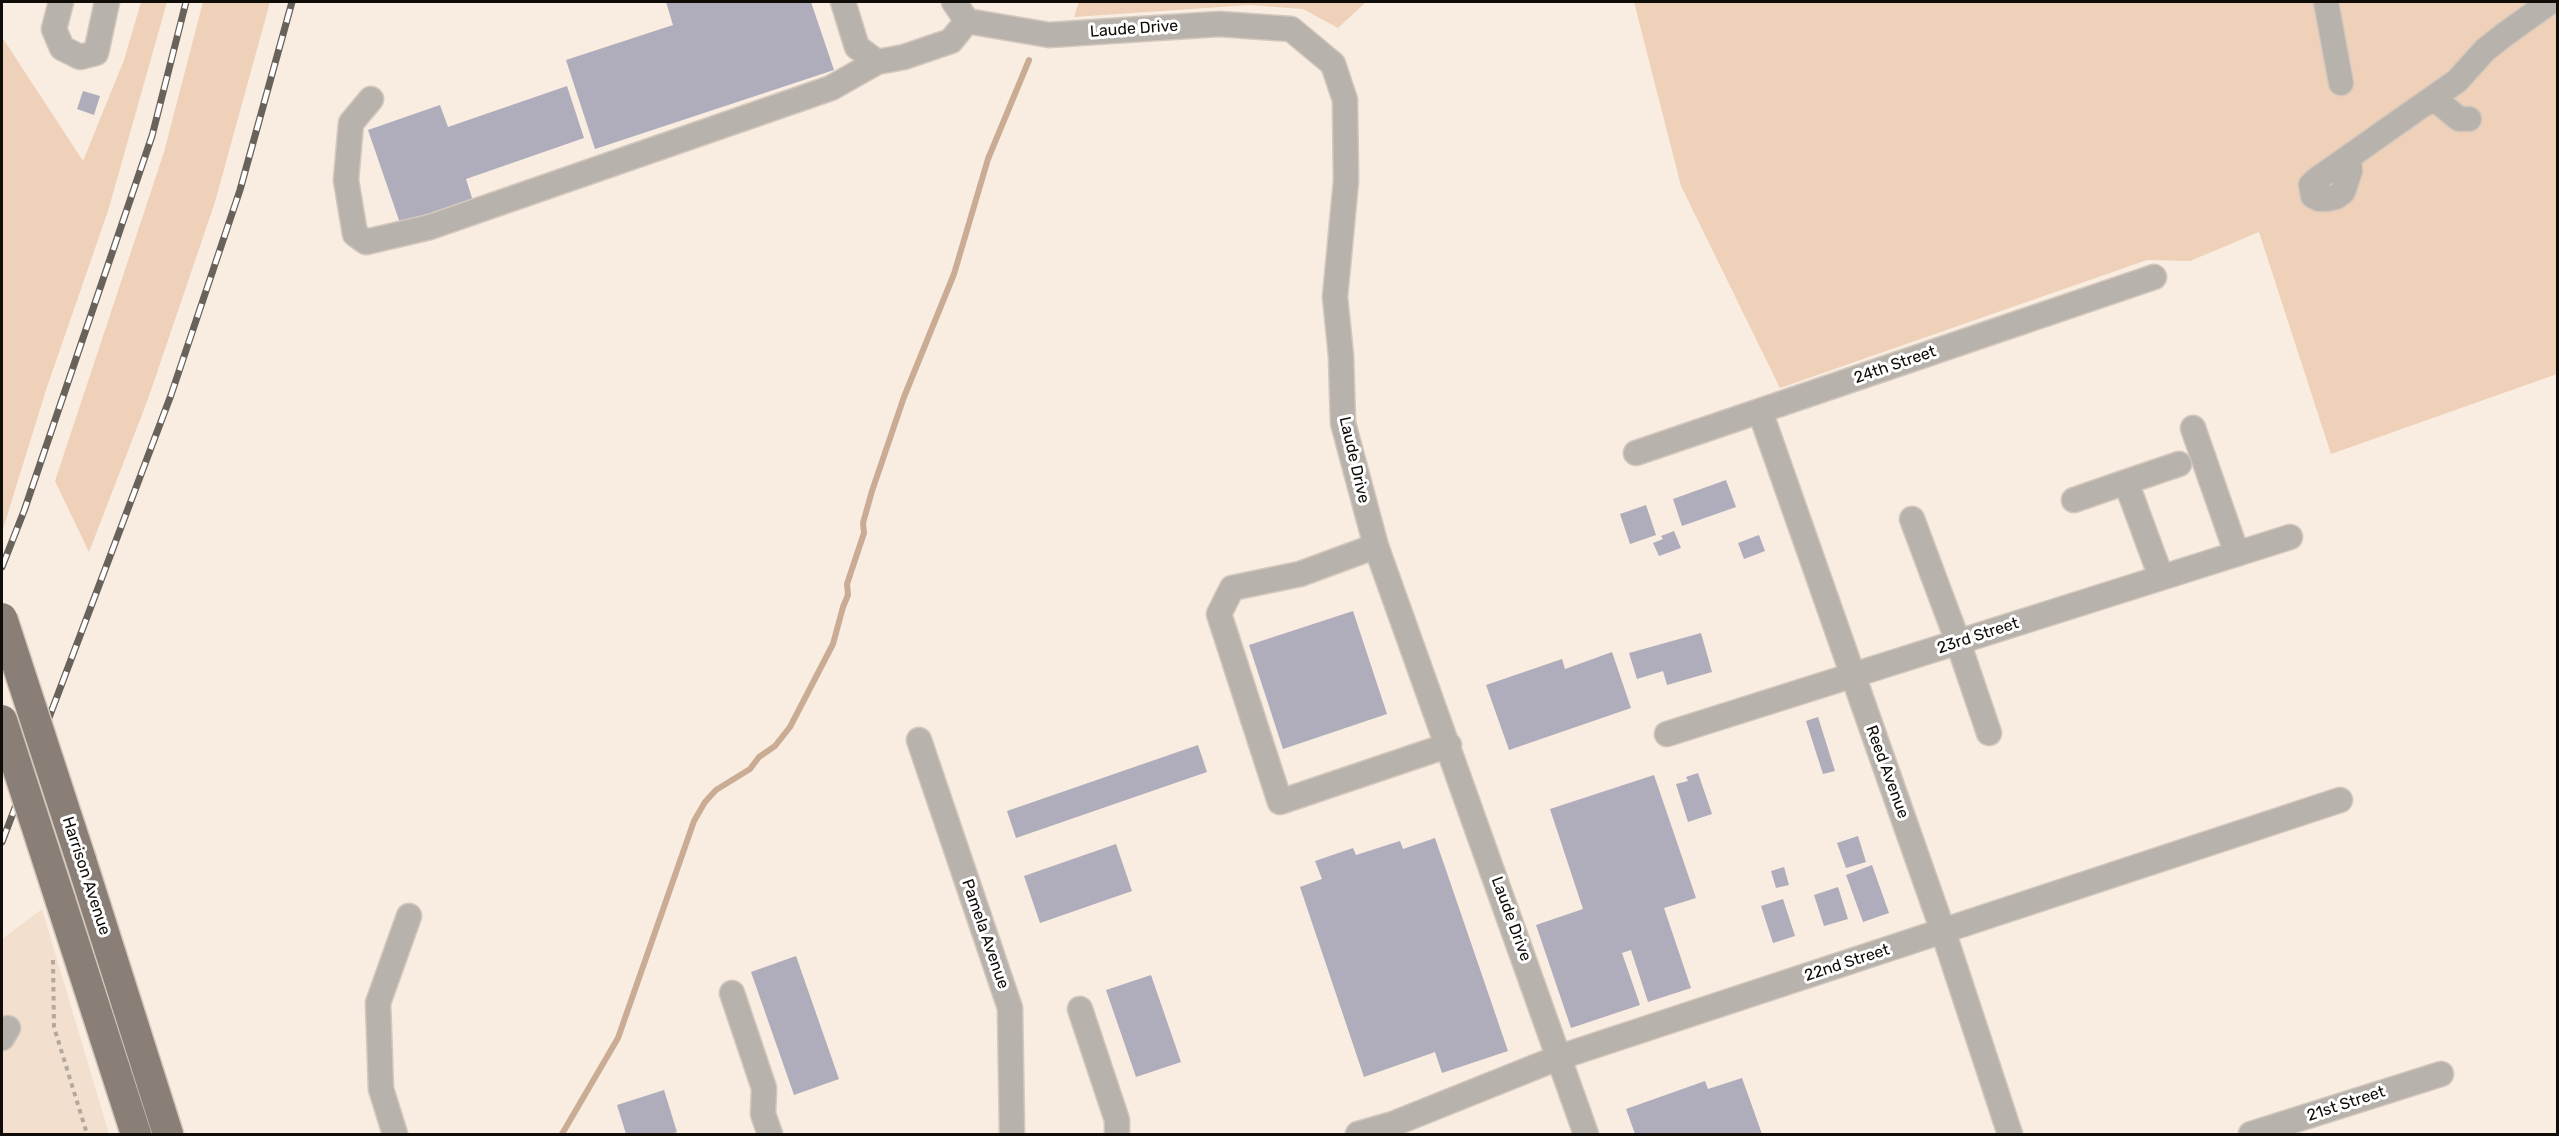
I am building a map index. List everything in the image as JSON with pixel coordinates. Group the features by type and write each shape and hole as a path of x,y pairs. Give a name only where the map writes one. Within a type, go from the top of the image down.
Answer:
{"main road":[{"name":"Harrison Avenue","path":"2,618 168,1134"},
{"name":"Harrison Avenue","path":"2,720 136,1134"}],"street":[{"path":"61,2 54,29 62,48 80,57 96,53 107,2"},
{"path":"843,2 857,47 877,62"},
{"path":"371,99 351,123 346,180 355,234 366,242 429,227 831,88 877,62 904,57 951,41 967,21 954,2"},
{"path":"2326,2 2341,83"},
{"path":"2349,160 2350,171 2343,192 2327,199 2313,196 2311,185 2316,180 2451,86 2504,34 2550,2"},
{"name":"Laude Drive","path":"967,21 1049,35 1219,24 1291,29 1333,64 1345,100 1346,181 1335,297 1341,356 1343,423 1376,546 1449,745 1586,1134"},
{"path":"2424,104 2436,100 2459,119 2469,119"},
{"name":"24th Street","path":"1636,453 2154,277"},
{"name":"Reed Avenue","path":"1760,411 1943,931 2010,1134"},
{"path":"2193,428 2237,554"},
{"path":"2074,500 2179,464"},
{"path":"2126,482 2161,578"},
{"path":"1912,519 1989,732"},
{"name":"23rd Street","path":"1667,734 2290,537"},
{"path":"1376,546 1300,574 1232,588 1219,614 1280,802 1449,745"},
{"name":"Pamela Avenue","path":"919,740 1010,1008 1012,1134"},
{"name":"22nd Street","path":"1358,1134 1393,1124 1560,1057 2340,800"},
{"path":"395,1134 381,1089 378,1004 409,916"},
{"path":"732,993 764,1088 763,1114 770,1134"},
{"path":"1080,1009 1117,1120 1117,1134"},
{"name":"21st Street","path":"2251,1134 2441,1074"}],"path":[{"path":"52,950 54,1027 87,1134"}],"shaded area":[{"path":"141,2 167,2 108,211 47,387 2,532 2,37 83,161 124,60"},
{"path":"203,2 270,2 215,202 148,399 89,552 55,481 164,152"},
{"path":"1079,2 1366,2 1338,28 1303,9 1249,5 1074,17"},
{"path":"1634,2 2557,2 2557,374 2331,454 2259,232 2190,261 2147,260 1780,388 1681,186"},
{"path":"42,909 109,1134 2,1134 2,939"}],"building":[{"path":"666,2 811,2 834,70 595,149 566,60 673,25"},
{"path":"567,86 584,138 466,179 473,201 401,226 368,130 440,105 448,127"},
{"path":"83,91 100,96 94,115 77,109"},
{"path":"1726,480 1736,507 1682,526 1673,499"},
{"path":"1646,505 1656,535 1630,544 1620,514"},
{"path":"1674,531 1681,548 1659,556 1653,543 1663,539 1661,536"},
{"path":"1759,535 1765,551 1744,559 1738,543"},
{"path":"1353,611 1387,714 1283,749 1249,645"},
{"path":"1701,633 1712,672 1667,685 1663,671 1637,679 1629,653"},
{"path":"1612,652 1631,708 1509,750 1486,685 1562,659 1565,669"},
{"path":"1818,717 1835,771 1823,774 1806,721"},
{"path":"1198,745 1207,772 1016,838 1007,811"},
{"path":"1698,773 1712,814 1688,822 1676,784 1688,781 1686,777"},
{"path":"1654,775 1696,898 1664,908 1691,988 1648,1002 1631,950 1622,953 1640,1005 1571,1028 1536,925 1583,909 1550,809"},
{"path":"1858,836 1866,862 1846,868 1837,843"},
{"path":"1435,838 1508,1051 1442,1073 1435,1052 1364,1077 1300,887 1322,879 1315,861 1353,848 1356,855 1400,841 1403,849"},
{"path":"1116,844 1132,891 1040,923 1024,876"},
{"path":"1872,865 1889,913 1863,922 1846,875"},
{"path":"1784,867 1789,885 1776,888 1771,871"},
{"path":"1838,887 1848,919 1824,926 1814,895"},
{"path":"1783,899 1795,936 1773,943 1761,906"},
{"path":"796,956 839,1079 794,1095 751,972"},
{"path":"1151,975 1181,1062 1136,1077 1106,990"},
{"path":"1742,1078 1762,1134 1635,1134 1626,1109 1705,1081 1708,1089"},
{"path":"664,1090 677,1132 626,1134 617,1105"}],"waterway":[{"path":"562,1134 618,1038 694,821 705,802 716,790 750,769 759,757 775,746 790,727 833,644 848,595 847,584 864,533 863,523 872,491 904,397 954,274 988,159 1029,60"}],"railway":[{"path":"2,567 24,511 152,136 186,2"},
{"path":"2,842 171,395 240,190 292,2"}]}
